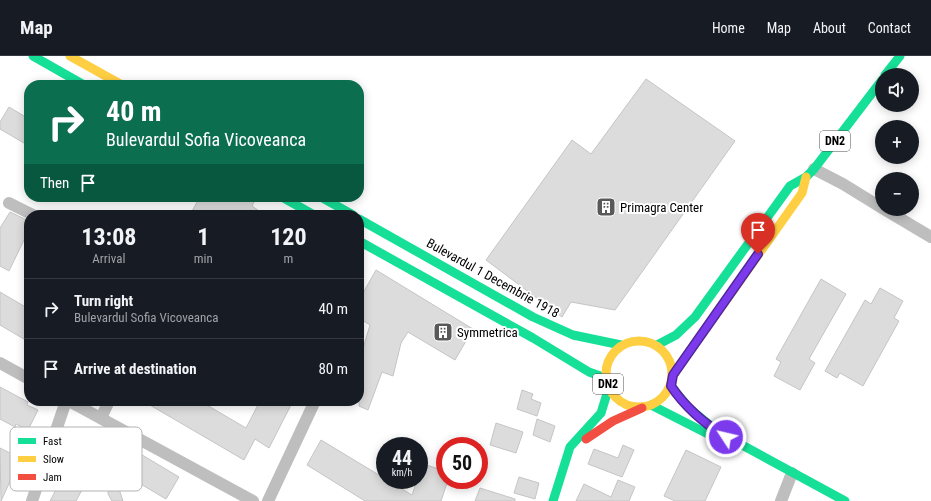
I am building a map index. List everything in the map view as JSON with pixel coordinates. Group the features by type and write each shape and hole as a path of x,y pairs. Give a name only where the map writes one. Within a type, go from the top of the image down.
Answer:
{"main road":[{"path":"33,56 75,80"},
{"path":"70,56 113,80"},
{"path":"891,68 900,56"},
{"name":"DN2","path":"673,375 802,193 810,173 875,89"},
{"name":"DN2","path":"621,345 609,360 606,369 606,378 609,388 614,396 631,406 646,406 659,401 666,395 671,386 673,375 672,364 666,353 657,345 676,335 696,317 790,186 810,173"},
{"path":"291,202 305,210"},
{"path":"330,202 344,210"},
{"name":"Bulevardul 1 Decembrie 1918","path":"364,222 533,317 573,335 621,345"},
{"name":"DN2","path":"364,244 533,338 589,372 606,378"},
{"path":"621,345 630,341 640,340 657,345"},
{"path":"671,386 678,397 694,414 713,429 845,501"},
{"path":"553,501 570,447 600,413 605,403 609,388"},
{"path":"565,463 578,446 595,431 646,406 709,434 726,437"}],"street":[{"path":"810,173 843,184 875,203"},
{"path":"9,203 24,211"},
{"path":"896,216 931,237"},
{"path":"0,363 24,376"},
{"path":"59,427 66,406"},
{"path":"78,406 117,427"},
{"path":"101,418 107,406"},
{"path":"268,501 313,406"},
{"path":"142,440 253,501"},
{"path":"781,501 792,473"},
{"path":"32,501 36,491"}],"building":[{"name":"Primagra Center","path":"646,79 735,141 615,310 571,302 562,317 486,260 572,140 591,154"},
{"path":"9,107 24,116 24,143 0,129 0,122"},
{"path":"197,202 254,202 252,206 258,210 193,210"},
{"path":"10,212 24,219 24,240 9,271 0,266 0,228"},
{"path":"376,270 473,329 455,360 408,332 401,343 393,376 382,372 368,410 359,406 364,406 364,345 370,325 364,321 364,291"},
{"path":"821,279 846,294 809,359 815,363 800,390 774,376 781,362 776,359"},
{"path":"880,288 903,301 894,318 899,321 863,386 840,373 837,378 825,371 865,300 871,304"},
{"path":"0,292 24,306 24,339 0,325"},
{"path":"0,387 24,400 24,406 29,406 38,410 30,427 22,427 16,424 15,427 0,419"},
{"path":"522,390 533,394 531,399 541,403 537,416 517,409"},
{"path":"152,406 209,406 246,428 257,406 290,406 269,448 255,439 244,460"},
{"path":"537,419 555,426 550,442 533,435"},
{"path":"496,423 523,432 516,453 490,445"},
{"path":"321,440 376,473 376,489 402,489 412,495 414,489 428,489 428,466 436,468 436,489 445,489 441,501 365,501 307,465"},
{"path":"623,445 634,450 622,477 588,464 594,449 618,458"},
{"path":"0,448 10,453 10,482 1,501"},
{"path":"686,450 721,467 705,501 675,501 664,496"},
{"path":"142,455 179,477 166,499 142,485"},
{"path":"519,477 539,483 535,499 514,493"},
{"path":"618,480 635,487 629,501 576,501 584,484 611,497"},
{"path":"480,489 515,499 515,501 475,501"},
{"path":"55,491 81,491 76,501 50,501"},
{"path":"108,491 120,491 123,501 112,501"}],"traffic: fast":[{"path":"33,56 75,80"},
{"path":"891,68 900,56"},
{"path":"657,345 676,335 695,317 790,186 806,177 814,169 875,89"},
{"path":"291,202 305,210"},
{"path":"330,202 344,210"},
{"path":"364,222 533,317 573,335 621,345"},
{"path":"364,244 533,338 589,372 606,378"},
{"path":"671,386 689,408 718,432 845,501"},
{"path":"553,501 570,447 601,413 609,387"},
{"path":"651,405 710,435"}],"traffic: slow":[{"path":"70,56 113,80"},
{"path":"673,375 802,193 806,177"},
{"path":"632,341 646,341 658,346 667,355 672,367 672,374 670,387 663,398 646,407 632,407 620,402 611,393 606,381 606,367 611,355 620,346 632,341"}],"traffic: jam":[{"path":"586,439 613,421 642,408"}],"place":[{"name":"Primagra Center","path":"606,207"},
{"name":"Symmetrica","path":"443,332"}],"route":[{"path":"726,437 694,414 678,397 671,386 673,375 758,254"}]}
